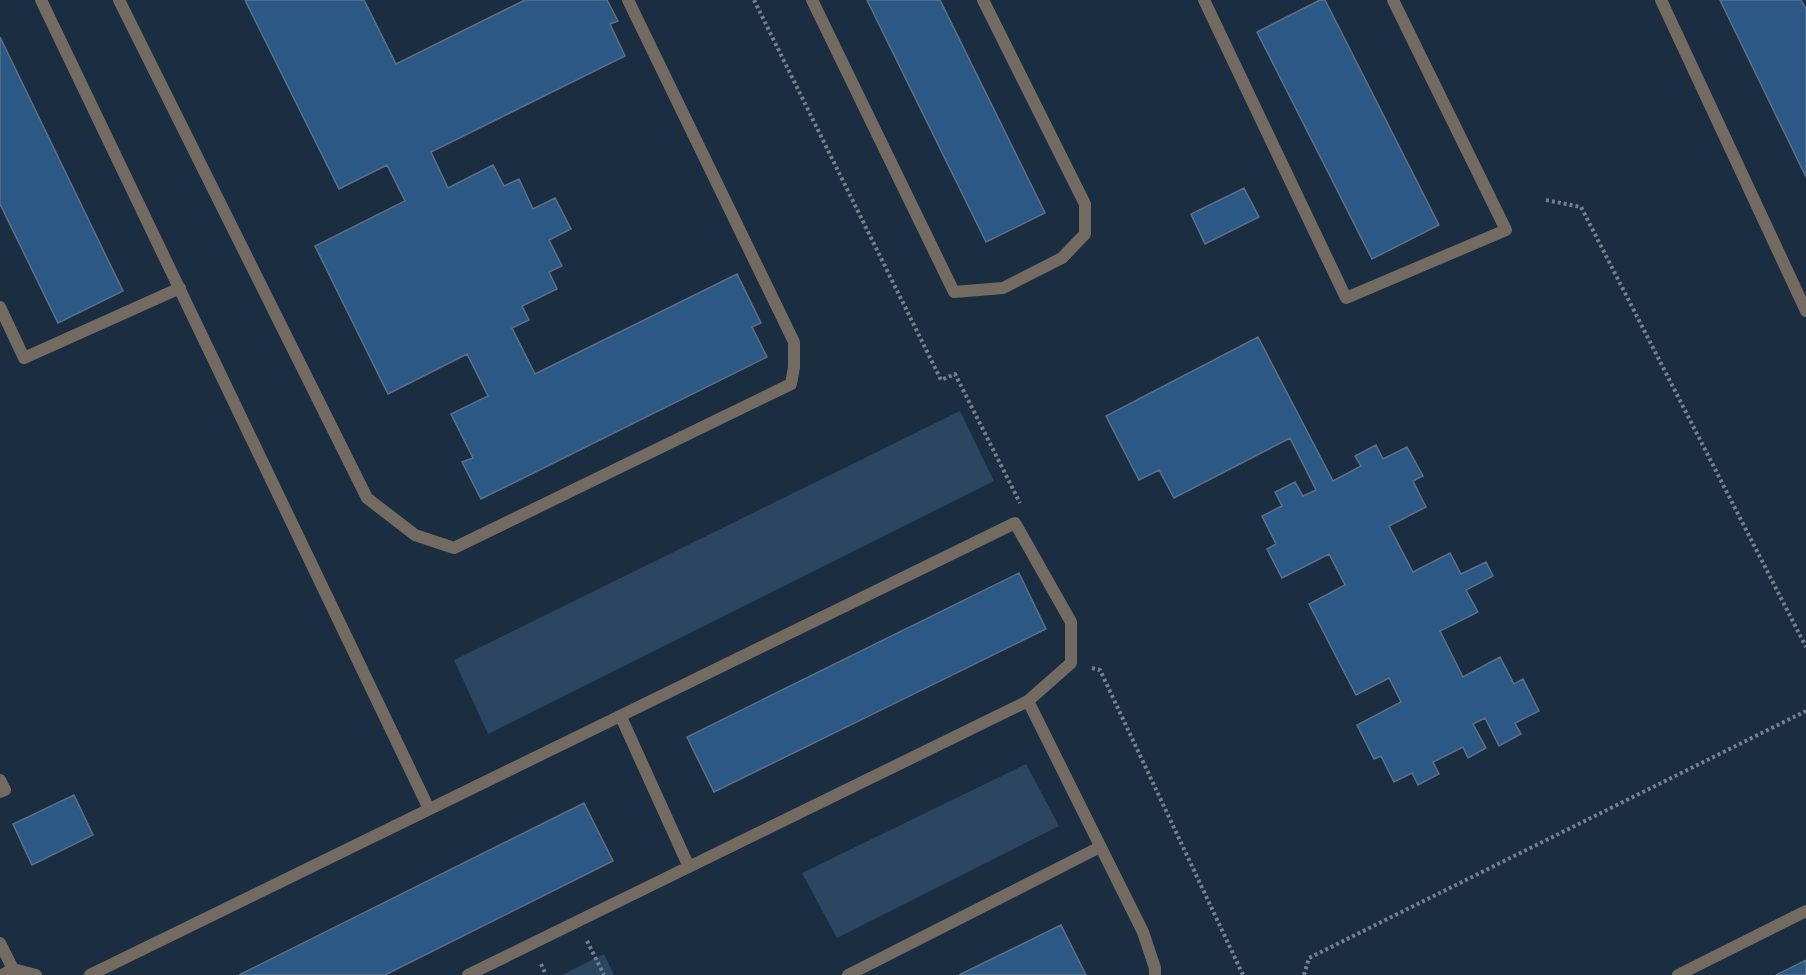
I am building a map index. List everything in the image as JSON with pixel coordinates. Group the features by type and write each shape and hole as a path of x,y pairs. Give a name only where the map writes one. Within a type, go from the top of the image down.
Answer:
{"lane":[{"path":"41,0 429,809"},
{"path":"119,0 367,498 415,535 454,548 791,384 794,342 628,0"},
{"path":"812,0 954,292 1003,288 1062,258 1085,234 1084,204 983,0"},
{"path":"1204,0 1346,298 1506,230 1393,0"},
{"path":"1661,0 1806,311"},
{"path":"1794,289 1806,282"},
{"path":"0,307 24,357 180,288"},
{"path":"90,975 1015,523 1071,622 1071,663 1028,701 468,975"},
{"path":"1028,701 1143,932 1155,968 1155,975"},
{"path":"621,717 689,867"},
{"path":"0,780 5,790 0,792"},
{"path":"848,975 1100,847"},
{"path":"1678,975 1806,911"},
{"path":"0,943 7,972 36,975"}],"path":[{"path":"754,0 940,380 955,374 1001,465 1026,516 1015,523"},
{"path":"1546,200 1581,207 1806,647"},
{"path":"1071,663 1100,670 1243,975"},
{"path":"1304,975 1309,958 1806,711"},
{"path":"577,922 604,975"}],"shaded area":[{"path":"960,411 994,481 488,734 454,660"},
{"path":"1026,764 1059,826 837,938 802,873"},
{"path":"604,954 614,975 562,975"}],"building":[{"path":"245,0 364,0 396,64 525,0 607,0 618,21 610,24 625,56 431,152 448,188 493,165 504,186 519,179 533,209 555,198 571,229 549,240 562,266 549,272 557,289 522,306 529,320 512,328 535,374 737,274 761,323 752,327 767,357 481,499 462,462 473,458 451,414 488,396 467,354 388,394 315,246 405,201 387,165 339,189"},
{"path":"867,0 940,0 1045,213 986,242"},
{"path":"1320,0 1325,0 1439,225 1372,259 1257,32"},
{"path":"1720,0 1801,0 1806,9 1806,177"},
{"path":"0,37 123,291 58,323 0,204"},
{"path":"1244,188 1259,217 1205,244 1191,214"},
{"path":"1258,337 1333,481 1361,466 1355,456 1376,445 1383,459 1407,447 1423,476 1413,481 1426,507 1389,526 1413,572 1450,553 1461,574 1486,562 1493,576 1466,590 1478,612 1440,631 1463,677 1500,657 1514,684 1523,679 1539,711 1515,723 1521,734 1499,746 1485,718 1473,724 1486,748 1468,758 1463,747 1433,762 1439,774 1418,785 1412,773 1394,782 1381,756 1374,759 1357,725 1401,702 1389,678 1356,695 1309,604 1345,585 1329,554 1282,578 1267,549 1276,544 1262,516 1282,506 1275,492 1295,482 1303,496 1316,490 1290,438 1174,498 1159,470 1139,480 1106,416"},
{"path":"1019,573 1046,629 714,792 687,737"},
{"path":"74,795 93,835 32,865 13,824"},
{"path":"584,803 613,861 385,975 239,975"},
{"path":"1061,925 1086,975 959,975"},
{"path":"1806,960 1806,975 1776,975"}]}
